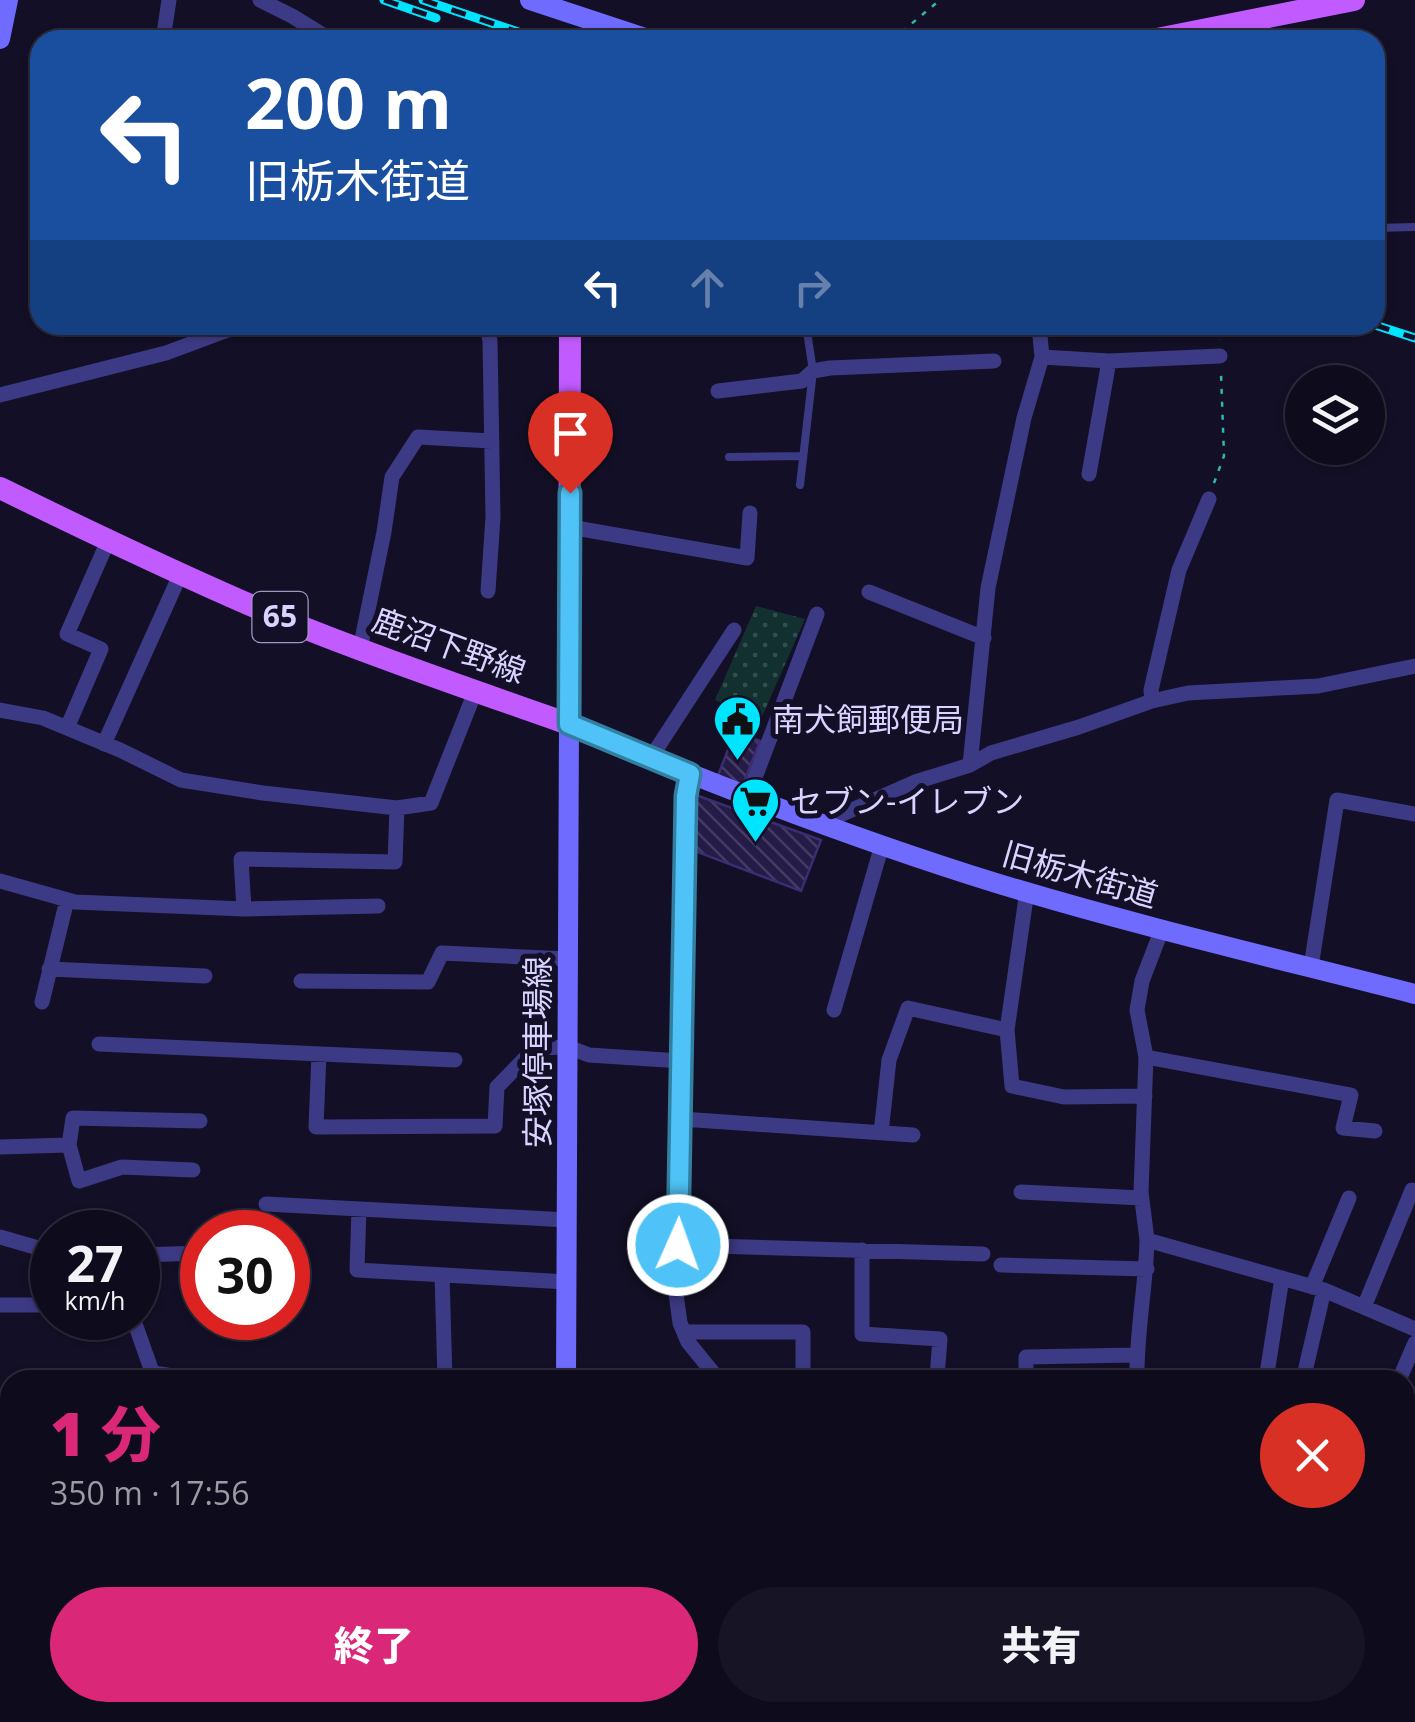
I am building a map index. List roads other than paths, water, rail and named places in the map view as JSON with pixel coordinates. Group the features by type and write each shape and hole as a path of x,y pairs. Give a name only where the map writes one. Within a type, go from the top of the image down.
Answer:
{"main road":[{"path":"1202,30 1354,0"},
{"name":"鹿沼下野線","path":"0,488 180,575 360,649 569,724 570,335"}],"street":[{"path":"0,39 8,0"},
{"path":"164,30 169,0"},
{"path":"260,0 315,30"},
{"path":"530,0 621,30"},
{"path":"0,395 166,354 215,335"},
{"path":"488,591 493,516 489,335"},
{"path":"970,765 988,588 1024,418 1042,356 1040,335"},
{"path":"1042,356 1108,361 1220,356"},
{"path":"718,391 802,381 813,371 830,368 994,361"},
{"path":"1089,474 1108,361"},
{"path":"360,649 392,477 418,437 492,441"},
{"path":"1152,701 1150,690 1179,570 1208,499"},
{"path":"570,527 746,558 750,513"},
{"path":"66,728 101,649 66,634 108,541"},
{"path":"104,744 180,575"},
{"path":"870,592 984,638"},
{"path":"748,796 817,614"},
{"path":"650,759 734,630"},
{"path":"820,824 916,782 970,765 991,753 1152,701 1188,693 1318,686 1415,666"},
{"path":"0,710 43,718 181,780 397,808 431,803 475,692"},
{"name":"旧栃木街道","path":"569,724 820,824 1027,891 1415,994"},
{"name":"安塚停車場線","path":"566,1370 569,724"},
{"path":"690,774 686,796 682,1119 675,1266 684,1332 711,1370"},
{"path":"1311,967 1336,800 1415,814"},
{"path":"244,909 241,859 394,862 397,808"},
{"path":"834,1010 882,844"},
{"path":"0,882 67,900 244,909 378,906"},
{"path":"1027,891 1007,1030 1012,1086 1064,1097 1145,1096"},
{"path":"42,1002 67,900"},
{"path":"1137,1370 1147,1240 1142,1198 1146,1058 1137,1010 1142,981 1162,929"},
{"path":"301,981 428,982 442,954 568,959"},
{"path":"50,969 205,976"},
{"path":"881,1133 889,1060 908,1008 1007,1030"},
{"path":"99,1044 455,1060"},
{"path":"319,1054 316,1127 495,1126 497,1087 535,1048 568,1047 590,1054 681,1061"},
{"path":"1146,1058 1351,1095 1344,1128 1375,1131"},
{"path":"193,1170 122,1167 78,1180 69,1146 73,1118 200,1121"},
{"path":"682,1119 913,1135"},
{"path":"0,1146 69,1146"},
{"path":"1364,1307 1412,1190"},
{"path":"1020,1192 1142,1198"},
{"path":"1305,1370 1318,1289 1349,1198"},
{"path":"266,1204 567,1220"},
{"path":"358,1210 357,1270 566,1282"},
{"path":"0,1236 30,1245"},
{"path":"1147,1240 1318,1289 1415,1329"},
{"path":"678,1245 983,1254"},
{"path":"862,1250 862,1334 940,1338 938,1370"},
{"path":"1001,1265 1147,1269"},
{"path":"442,1274 445,1370"},
{"path":"1268,1370 1282,1278"},
{"path":"0,1305 30,1305"},
{"path":"684,1332 803,1332 803,1370"},
{"path":"142,1340 152,1370"},
{"path":"1403,1370 1415,1343"},
{"path":"1026,1370 1026,1357 1136,1356"}],"lane":[{"path":"1385,228 1415,227"},
{"path":"800,485 813,371 808,335"},
{"path":"728,457 803,456"}],"railway":[{"path":"384,0 436,18"},
{"path":"423,0 512,30"},
{"path":"1385,328 1415,338"}],"place":[{"name":"南犬飼郵便局","path":"737,762"},
{"name":"セブン-イレブン","path":"755,844"}]}
